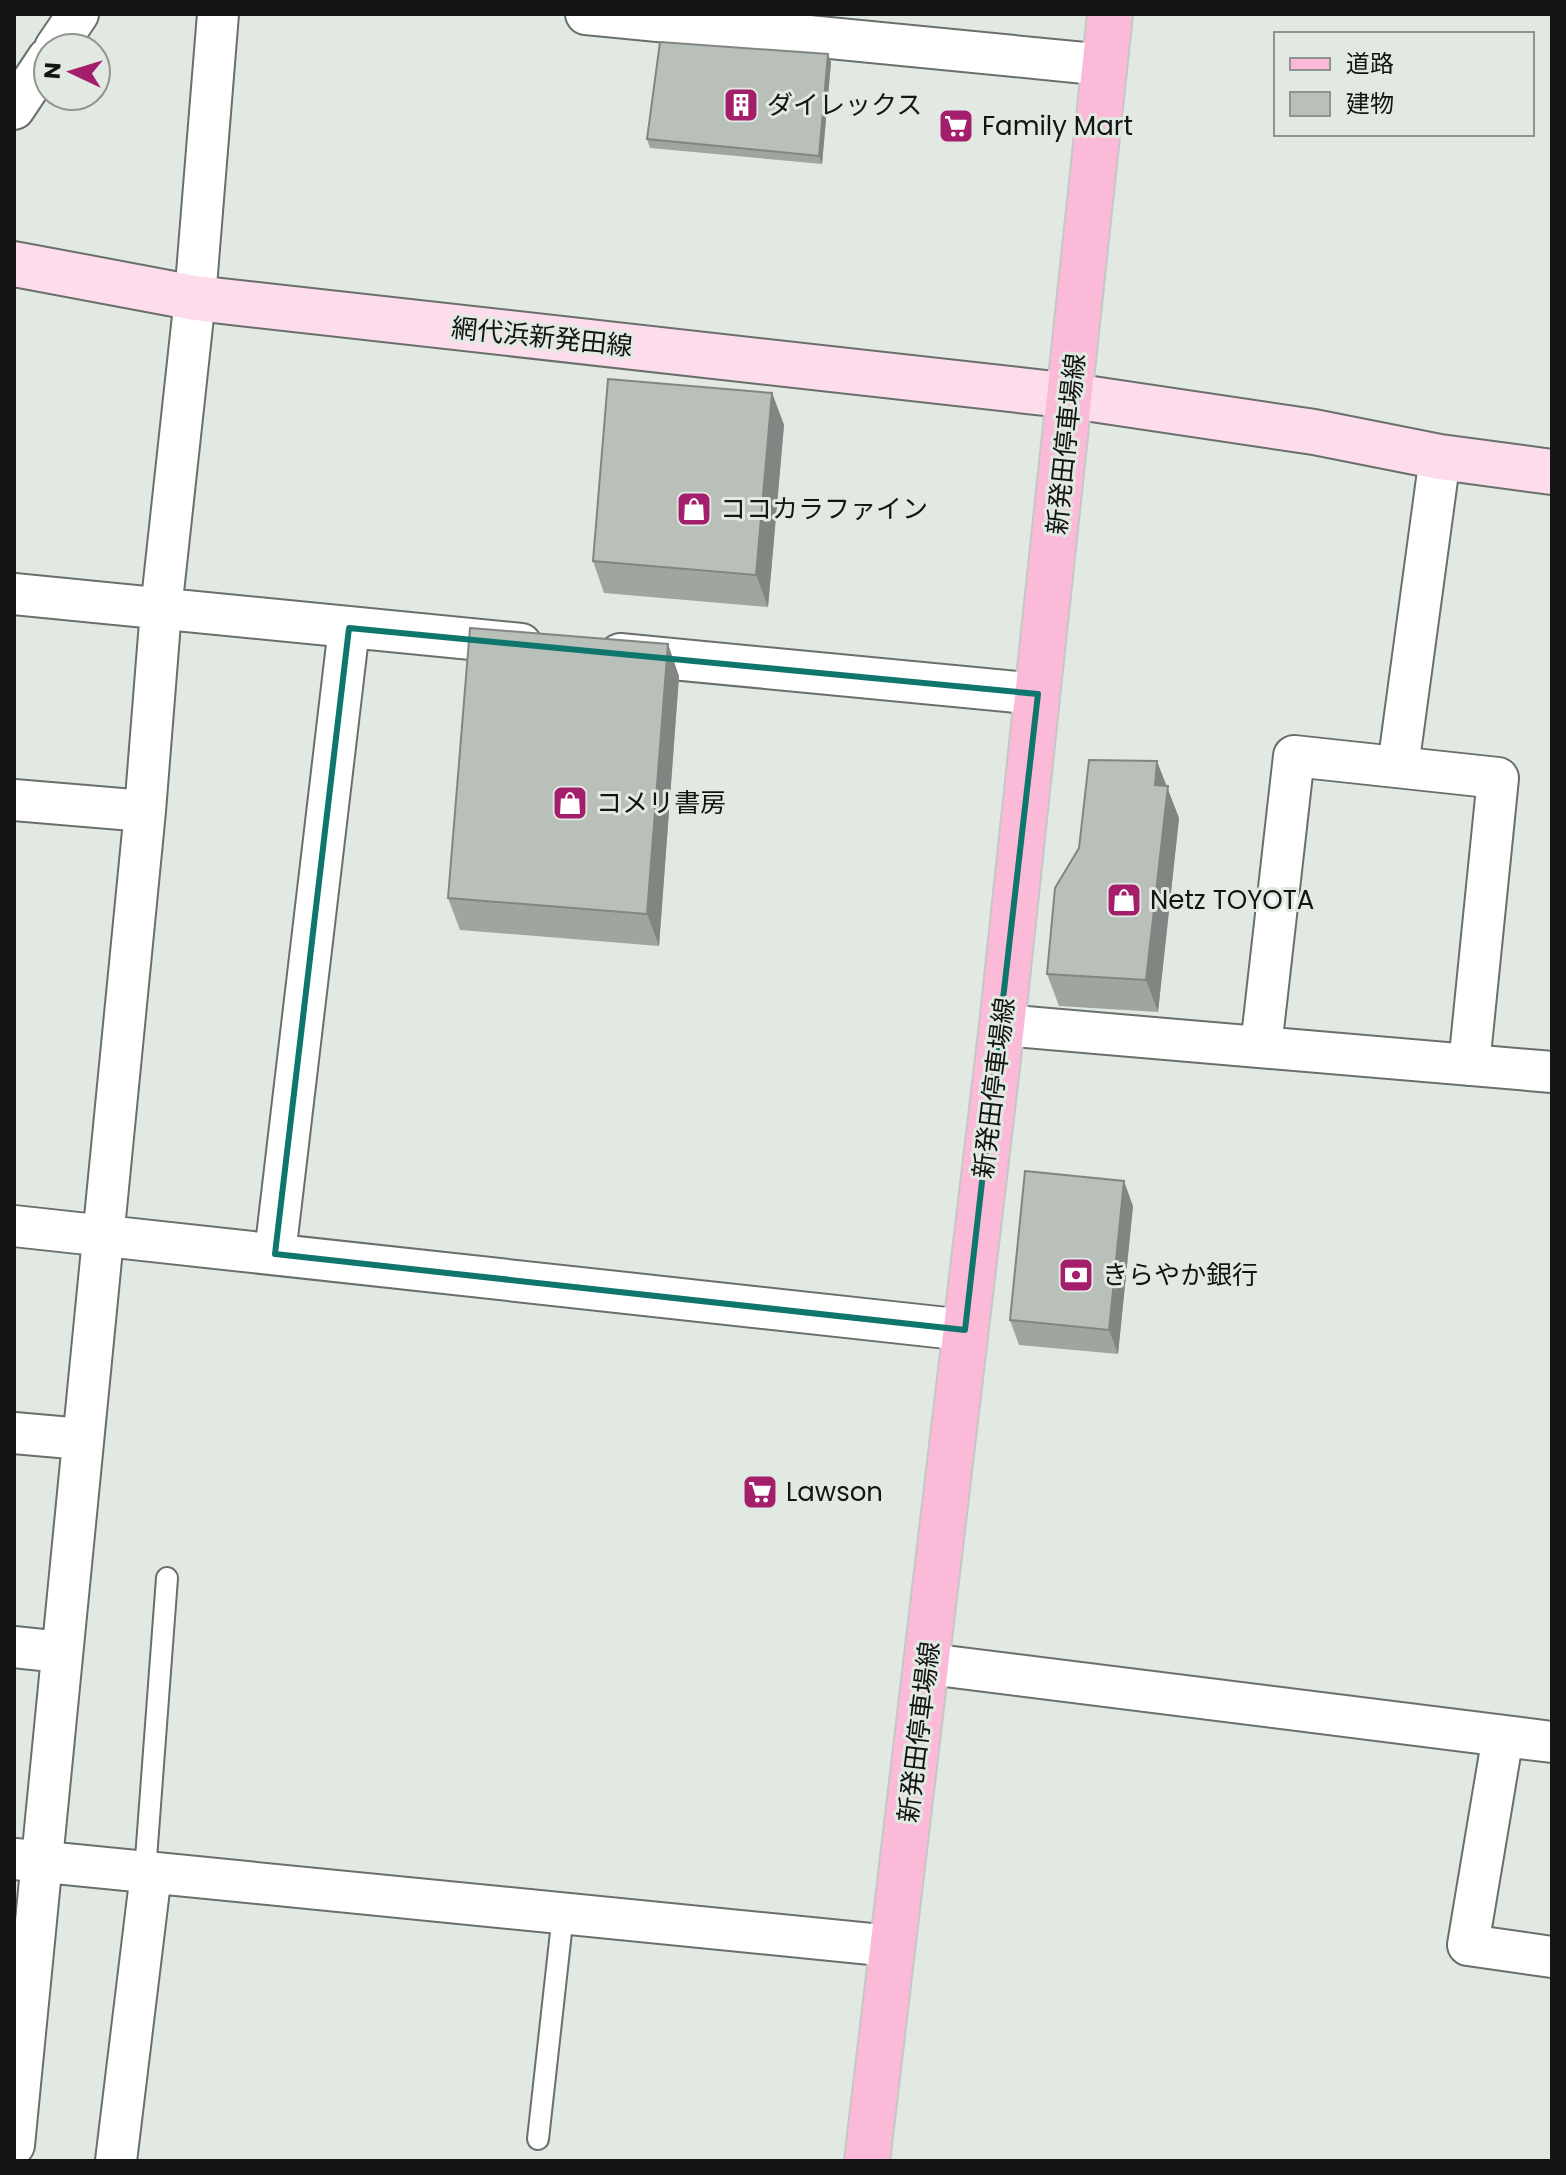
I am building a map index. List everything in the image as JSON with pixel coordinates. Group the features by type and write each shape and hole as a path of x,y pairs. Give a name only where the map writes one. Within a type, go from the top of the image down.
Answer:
{"main road":[{"name":"新発田停車場線","path":"867,2161 891,1946 929,1664 1002,1025 1072,396 1110,14"},
{"name":"網代浜新発田線","path":"14,264 195,298 1072,396 1314,432 1440,457 1552,472"}],"street":[{"path":"66,32 78,14"},
{"path":"14,2145 27,1861 61,1652 145,811 161,610 195,298 218,14"},
{"path":"586,14 1105,65"},
{"path":"14,109 32,82"},
{"path":"1398,767 1440,457"},
{"path":"14,594 1038,694"},
{"path":"275,1254 349,628"},
{"path":"1261,1047 1294,756 1498,778 1469,1065"},
{"path":"14,800 145,811"},
{"path":"1002,1025 1552,1072"},
{"path":"14,1226 965,1330"},
{"path":"14,1433 82,1439"},
{"path":"14,1647 61,1652"},
{"path":"929,1664 1552,1742"},
{"path":"1503,1736 1468,1945 1552,1957"},
{"path":"27,1861 891,1946"},
{"path":"116,2161 148,1873"}],"lane":[{"path":"148,1873 167,1578"},
{"path":"538,2139 563,1914"}],"highlighted area":[{"path":"349,628 1038,694 965,1330 275,1254"}],"building":[{"name":"ダイレックス","path":"660,42 828,54 819,156 647,139"},
{"name":"ココカラファイン","path":"608,379 772,393 756,575 593,561"},
{"name":"コメリ書房","path":"470,628 668,644 647,914 448,898"},
{"name":"Netz TOYOTA","path":"1089,760 1157,761 1155,785 1168,786 1146,980 1047,974 1055,888 1079,848"},
{"name":"きらやか銀行","path":"1025,1171 1124,1181 1109,1330 1010,1320"}],"place":[{"name":"ダイレックス","path":"741,105"},
{"name":"Family Mart","path":"956,126"},
{"name":"ココカラファイン","path":"694,509"},
{"name":"コメリ書房","path":"570,803"},
{"name":"Netz TOYOTA","path":"1124,900"},
{"name":"きらやか銀行","path":"1076,1275"},
{"name":"Lawson","path":"760,1492"}]}
